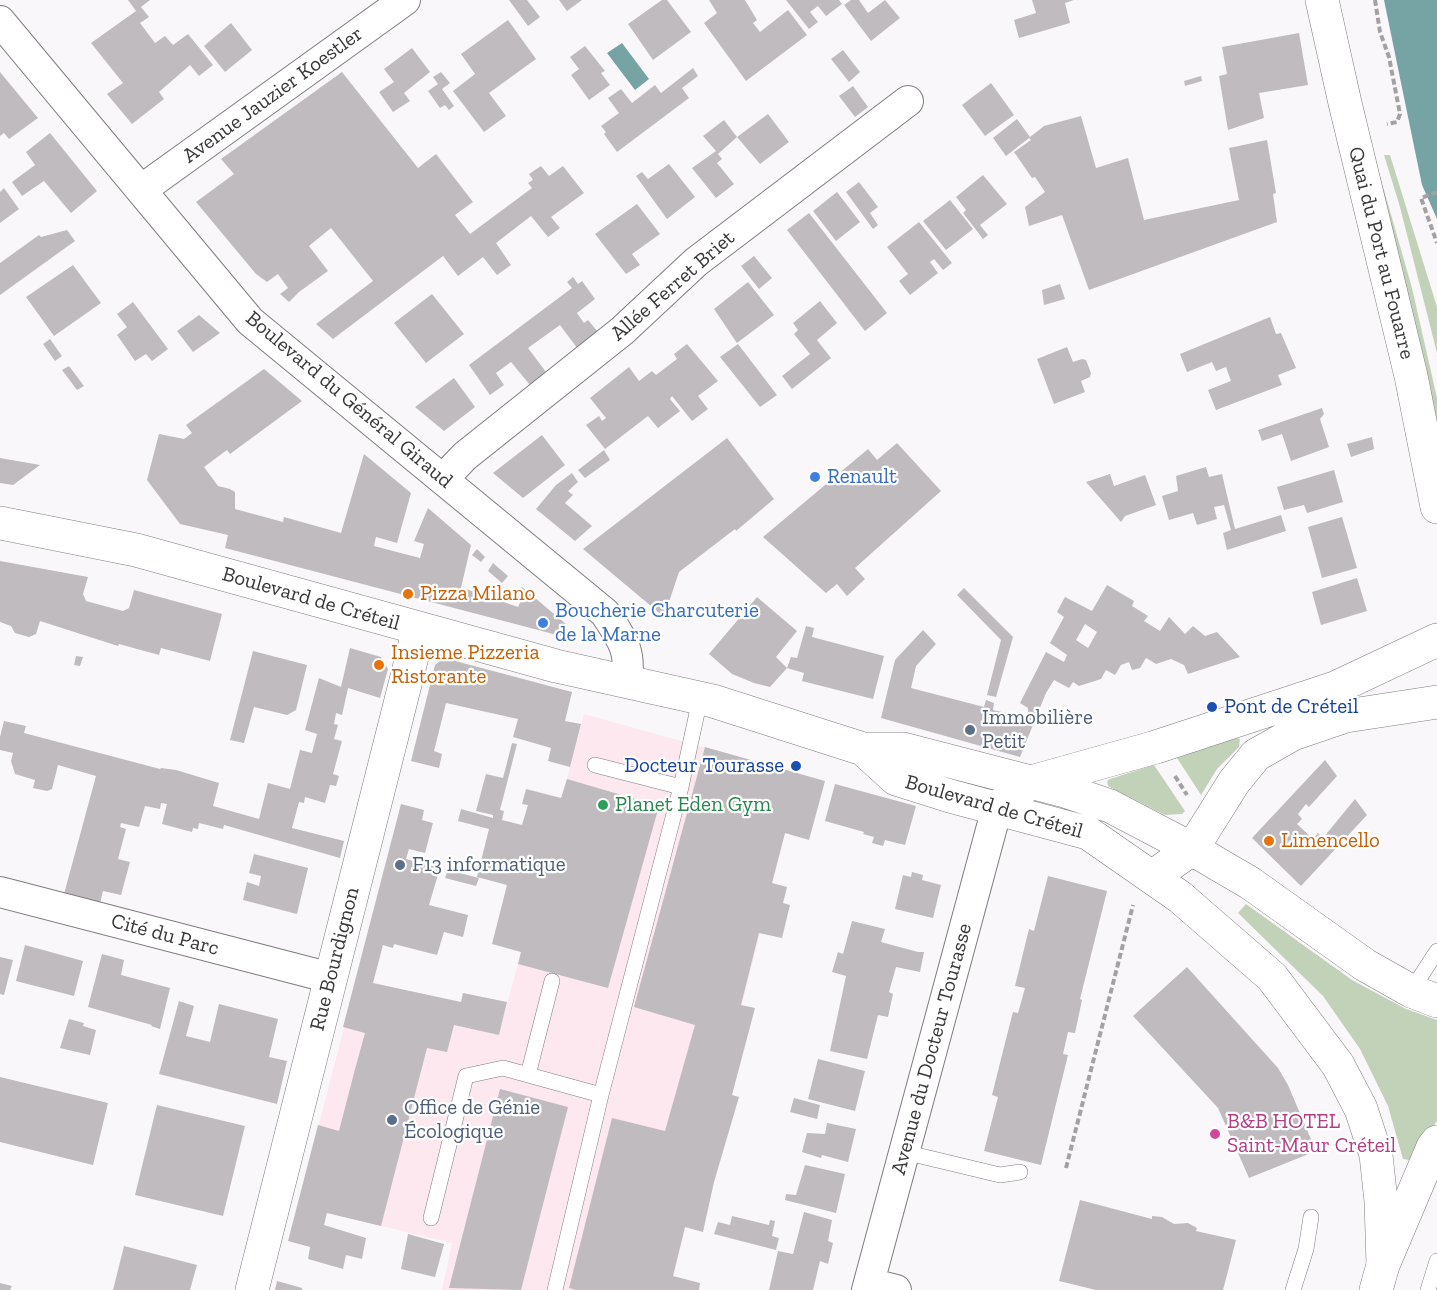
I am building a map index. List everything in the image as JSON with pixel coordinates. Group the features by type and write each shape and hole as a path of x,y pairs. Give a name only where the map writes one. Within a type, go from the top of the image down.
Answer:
{"main road":[{"name":"Quai du Port au Fouarre","path":"1322,0 1411,376 1437,507"},
{"name":"Boulevard de Créteil","path":"0,523 135,550 556,666 700,699 864,749 903,749 1031,782 1110,806 1192,849 1250,883 1365,966 1424,996"},
{"name":"Rue Bourdignon","path":"252,1290 419,629"},
{"path":"997,808 1031,782 1156,747 1335,688 1437,640"},
{"path":"1152,877 1192,849 1234,782 1256,755 1293,734 1346,716 1437,702"},
{"name":"Boulevard de Créteil","path":"864,749 896,779 1088,833 1180,897 1272,977 1338,1065 1361,1109 1376,1155 1382,1201 1380,1278"},
{"path":"1380,1278 1437,1142"}],"street":[{"name":"Avenue Jauzier Koestler","path":"141,190 405,0"},
{"name":"Boulevard du Général Giraud","path":"0,21 250,321 605,613 624,642 629,666 627,682"},
{"name":"Allée Ferret Briet","path":"443,478 465,456 622,331 696,262 908,101"},
{"name":"Avenue du Docteur Tourasse","path":"878,1288 904,1152 997,808"},
{"name":"Cité du Parc","path":"0,892 331,978"}],"lane":[{"path":"555,1290 601,1095 681,787 700,699"},
{"path":"595,765 681,787"},
{"path":"1424,996 1437,951"},
{"path":"528,1075 552,981"},
{"path":"431,1218 466,1076 503,1068 601,1095"},
{"path":"904,1152 1000,1175 1020,1172"},
{"path":"1293,1290 1306,1249 1311,1217"},
{"path":"1428,1290 1437,1261"}],"path":[{"path":"1374,0 1380,32 1389,57 1400,114 1397,122 1387,124"},
{"path":"1437,192 1421,198 1437,243"},
{"path":"1171,770 1193,803"},
{"path":"1066,1168 1133,903"}],"shaded area":[{"path":"584,714 800,774 670,1290 442,1290 452,1243 336,1215 349,1160 312,1151 351,1001 499,1035"}],"green space":[{"path":"1370,141 1412,288 1437,398 1437,428"},
{"path":"1384,155 1390,155 1437,307 1437,353 1400,207"},
{"path":"1236,738 1240,739 1239,747 1217,769 1201,795 1177,758"},
{"path":"1154,765 1185,811 1182,814 1165,815 1108,786 1107,781 1110,779"},
{"path":"1246,904 1352,980 1406,1009 1437,1020 1437,1121 1409,1160 1403,1159 1388,1106 1360,1049 1323,996 1238,913"}],"water":[{"path":"1384,0 1437,0 1437,219 1422,185"},
{"path":"622,43 649,79 635,90 607,53"}],"building":[{"path":"128,0 150,0 141,7 149,17 140,23 155,43 165,36 173,45 188,34 213,65 199,76 190,65 159,92 164,99 132,124 107,94 123,83 91,43 136,11"},
{"path":"509,0 527,0 540,17 528,26"},
{"path":"559,0 582,0 567,11"},
{"path":"662,0 667,0 691,32 653,60 628,24"},
{"path":"709,0 745,0 757,20 753,23 760,32 788,10 807,35 746,81 704,23 717,13"},
{"path":"786,0 839,0 842,4 826,16 818,6 810,12 818,22 809,29"},
{"path":"851,0 859,0 868,13 885,0 900,18 871,41 844,5"},
{"path":"1032,0 1074,0 1065,3 1070,23 1019,38 1014,20 1036,13"},
{"path":"508,20 536,59 489,93 506,116 484,132 453,91 475,74 461,54"},
{"path":"231,23 252,50 225,72 204,46"},
{"path":"1299,33 1308,85 1259,93 1264,118 1228,130 1219,76 1227,74 1222,47"},
{"path":"585,46 605,71 601,73 610,85 589,100 571,75 579,69 570,57"},
{"path":"412,48 430,72 404,93 410,101 393,112 379,92 394,82 384,69"},
{"path":"843,50 860,72 849,82 831,59"},
{"path":"693,68 698,76 682,88 689,98 617,152 601,126 619,113 608,98 621,89 632,103 655,85 661,93"},
{"path":"0,72 38,118 9,139 4,133 0,136"},
{"path":"342,72 418,168 436,154 473,202 455,215 470,234 532,188 528,183 533,180 529,174 541,166 549,176 563,166 584,193 551,217 560,228 548,237 531,216 496,243 511,265 497,275 483,257 458,276 443,256 333,339 316,324 373,281 331,228 309,246 328,271 289,302 280,294 288,288 278,274 267,282 256,274 196,202 234,174 221,159"},
{"path":"441,72 450,83 442,89 454,106 449,110 445,105 440,108 428,91 438,84 433,77"},
{"path":"1201,76 1202,81 1185,86 1184,81"},
{"path":"991,83 1014,115 985,136 962,105"},
{"path":"853,86 868,107 855,117 839,96"},
{"path":"768,114 789,142 760,164 737,137"},
{"path":"1081,116 1096,168 1128,158 1144,220 1239,200 1229,148 1267,140 1276,193 1273,194 1277,222 1089,290 1062,215 1029,226 1025,207 1045,192 1014,152 1031,140 1029,138 1006,156 993,138 1017,119 1030,137 1044,126"},
{"path":"724,120 737,137 718,154 722,159 717,163 734,184 716,198 692,168 716,151 703,136"},
{"path":"50,133 97,191 71,213 44,181 22,196 12,182 35,165 26,152"},
{"path":"669,164 695,197 667,219 636,176 642,172 648,179"},
{"path":"983,175 1007,204 980,225 988,235 983,239 963,213 966,210 956,197"},
{"path":"859,182 878,207 870,213 878,225 873,229 846,192"},
{"path":"4,188 19,209 0,223 0,192"},
{"path":"837,192 860,222 836,241 813,211"},
{"path":"950,200 973,229 946,250 923,221"},
{"path":"637,204 660,234 632,254 640,265 626,274 595,234"},
{"path":"809,213 887,313 865,331 787,230"},
{"path":"919,222 952,263 943,270 934,259 930,262 938,273 910,295 899,281 908,274 887,247"},
{"path":"67,230 75,241 0,295 0,263 39,235 41,237"},
{"path":"754,256 772,278 759,289 741,266"},
{"path":"73,265 101,303 54,336 26,297"},
{"path":"573,277 578,284 582,281 595,299 577,313 584,323 588,320 598,332 577,348 560,325 528,348 546,372 530,385 511,362 496,373 504,385 490,395 469,365 572,288 567,282"},
{"path":"748,282 774,315 737,343 714,309"},
{"path":"1060,284 1065,299 1044,305 1042,290"},
{"path":"432,294 464,334 426,363 394,323"},
{"path":"820,301 837,323 817,340 831,358 792,389 782,376 810,354 794,334 798,330 793,323"},
{"path":"133,302 168,349 152,361 146,354 135,361 117,335 127,327 117,314"},
{"path":"199,315 220,333 193,352 177,331"},
{"path":"1270,317 1276,334 1281,333 1296,368 1278,375 1282,385 1216,410 1208,390 1231,381 1226,367 1216,371 1212,362 1187,372 1180,354"},
{"path":"50,339 62,356 55,361 43,344"},
{"path":"687,344 718,381 698,396 708,409 692,421 672,396 670,399 680,411 658,428 648,416 605,449 586,425 599,416 602,421 606,418 590,398 629,367 639,381 652,371 656,375 677,359 674,354"},
{"path":"738,344 777,395 760,407 720,357"},
{"path":"1067,347 1073,362 1086,360 1091,373 1090,377 1081,381 1085,392 1054,404 1037,359"},
{"path":"69,366 84,386 77,390 62,370"},
{"path":"264,369 302,401 230,454 227,450 204,467 218,486 235,492 235,509 283,522 284,517 341,533 364,454 411,493 397,543 376,537 374,546 420,558 424,544 414,541 428,508 471,545 460,592 463,588 518,607 523,597 518,592 522,587 566,624 561,636 225,548 228,535 180,524 147,480 159,434 184,439 192,433 186,425"},
{"path":"454,378 475,407 444,431 415,407"},
{"path":"1322,408 1324,414 1320,419 1329,447 1291,461 1282,434 1262,441 1258,430"},
{"path":"542,435 565,465 523,498 493,473"},
{"path":"1372,437 1374,449 1351,457 1347,444"},
{"path":"727,438 774,499 736,531 735,529 679,572 664,617 583,549"},
{"path":"897,443 941,491 855,568 865,579 847,596 837,584 826,593 763,537 868,449 877,460"},
{"path":"604,450 610,460 585,478 578,470"},
{"path":"0,458 40,465 13,485 0,483"},
{"path":"1206,467 1209,477 1222,474 1235,529 1281,515 1286,531 1227,550 1223,533 1231,530 1224,505 1214,507 1217,519 1197,525 1193,513 1169,520 1162,496 1178,491 1176,476"},
{"path":"1334,470 1343,502 1307,513 1304,505 1284,510 1277,487"},
{"path":"572,473 578,482 568,491 573,495 565,503 592,526 575,541 536,509 556,485"},
{"path":"1110,474 1114,486 1145,475 1156,505 1125,516 1121,522 1086,482"},
{"path":"1342,517 1357,568 1322,578 1308,527"},
{"path":"477,549 485,557 481,562 472,555"},
{"path":"0,561 88,577 83,594 86,601 123,611 129,608 134,590 222,614 210,661 161,648 159,655 119,644 118,646 40,621 36,634 29,637 15,633 11,626 0,622"},
{"path":"493,563 508,576 502,583 488,571"},
{"path":"1357,578 1367,611 1321,625 1312,592"},
{"path":"1107,585 1134,601 1132,606 1148,616 1144,621 1160,631 1169,617 1185,634 1193,626 1205,636 1217,632 1240,657 1188,674 1184,665 1171,659 1156,664 1146,658 1140,668 1132,670 1129,662 1121,665 1115,675 1106,670 1101,679 1079,686 1073,682 1069,688 1054,680 1046,693 1020,757 881,718 895,660 923,630 936,644 916,666 911,688 984,707 986,700 994,703 993,710 1028,718 1028,708 1020,703 1046,652 1064,662 1067,655 1050,643 1064,617 1057,612 1065,597 1092,611","holes":["1085,624 1097,632 1088,648 1076,640"]},
{"path":"964,588 1013,637 996,697 987,695 1001,640 957,595"},
{"path":"757,597 797,631 776,657 787,668 770,687 732,674 709,654"},
{"path":"806,626 814,628 812,637 884,656 873,699 802,681 804,673 787,668 791,657 797,658"},
{"path":"350,648 381,657 388,669 380,698 348,688 342,715 336,713 334,724 338,725 334,739 342,741 333,774 339,776 336,786 330,785 325,803 305,797 304,803 299,802 292,828 344,841 340,858 224,825 223,829 199,823 198,829 193,828 192,832 162,824 167,804 161,803 160,809 145,806 139,827 121,823 120,827 126,829 118,859 130,862 121,895 103,891 100,903 64,894 96,776 58,765 52,789 47,791 33,788 35,780 15,774 11,761 13,753 0,750 4,721 26,726 24,733 160,769 176,770 219,783 213,806 259,819 268,783 290,789 300,750 312,753 317,734 305,730 319,678 341,687"},
{"path":"253,651 307,665 296,710 287,715 254,707 244,743 230,740"},
{"path":"76,656 83,657 80,666 74,665"},
{"path":"444,658 572,692 565,721 581,724 570,767 548,761 551,748 513,737 518,719 446,703 434,751 442,754 439,768 411,761 435,665"},
{"path":"512,743 517,744 500,810 504,811 502,820 522,825 528,805 522,804 526,789 561,798 567,779 659,806 608,988 518,964 521,952 492,944 507,885 477,877 489,829 458,821 461,809 493,818 493,815 476,811 486,774 503,778"},
{"path":"705,747 825,781 809,840 785,833 772,883 787,887 783,903 790,905 782,938 759,933 741,1005 755,1008 732,1095 739,1097 714,1182 703,1232 685,1227 673,1276 700,1283 699,1290 576,1290 569,1288 612,1118 665,1131 695,1025 634,1007"},
{"path":"1325,760 1337,776 1309,807 1306,804 1298,814 1302,819 1297,824 1313,839 1318,833 1323,838 1355,799 1367,815 1301,886 1252,838"},
{"path":"835,784 916,806 905,845 885,840 883,846 872,843 874,837 863,834 864,832 825,821"},
{"path":"401,804 424,810 422,820 433,823 425,853 409,849 406,859 440,868 429,905 468,915 463,937 444,932 437,955 394,944 393,948 383,945 373,983 461,1002 463,993 507,1002 499,1035 454,1025 447,1052 427,1048 381,1226 327,1213 324,1225 366,1238 362,1259 346,1255 343,1269 308,1259 310,1247 288,1241 318,1125 339,1131 365,1033 343,1027"},
{"path":"254,854 308,868 297,914 243,900 247,882 259,886 261,876 249,873"},
{"path":"448,870 479,878 476,886 445,878"},
{"path":"912,872 923,875 922,880 941,885 933,918 895,909 903,875 911,877"},
{"path":"1048,876 1107,891 1080,999 1082,1000 1075,1033 1068,1032 1063,1054 1068,1055 1041,1165 984,1151 998,1097 992,1095 1006,1039 1013,1012 1018,1013 1025,988 1015,986 1029,929 1034,931"},
{"path":"852,921 885,929 881,942 924,952 920,972 896,967 889,992 893,994 888,1017 878,1015 867,1059 830,1051 846,976 832,972 838,952 843,954"},
{"path":"25,945 83,961 74,996 16,981"},
{"path":"102,954 124,960 121,975 170,988 160,1029 88,1007"},
{"path":"0,957 13,960 4,995 0,994"},
{"path":"1187,967 1278,1068 1288,1085 1316,1151 1249,1178 1218,1108 1133,1016"},
{"path":"179,1001 194,1006 186,1036 210,1042 219,1004 278,1019 269,1057 287,1061 277,1104 159,1074"},
{"path":"69,1019 84,1023 83,1026 96,1030 90,1055 60,1048"},
{"path":"818,1059 865,1071 855,1111 808,1099"},
{"path":"0,1077 108,1103 93,1165 0,1142"},
{"path":"500,1089 568,1107 521,1290 449,1288"},
{"path":"794,1098 820,1105 817,1119 790,1112"},
{"path":"157,1105 245,1126 223,1216 135,1195"},
{"path":"827,1123 856,1129 848,1162 822,1155 821,1158 802,1152 807,1133 825,1134"},
{"path":"805,1165 845,1174 836,1213 785,1200 786,1194 796,1195"},
{"path":"1080,1200 1152,1219 1152,1216 1162,1217 1174,1224 1188,1223 1197,1228 1196,1231 1236,1240 1223,1290 1096,1290 1059,1281"},
{"path":"804,1212 832,1220 828,1241 833,1243 828,1264 820,1261 813,1290 769,1290 778,1251 793,1254"},
{"path":"732,1216 769,1225 770,1220 775,1221 772,1236 779,1238 776,1250 714,1234 718,1222 730,1225"},
{"path":"408,1234 444,1244 435,1277 401,1269"},
{"path":"124,1246 197,1265 190,1290 113,1290"},
{"path":"277,1281 302,1288 302,1290 275,1290"},
{"path":"0,1283 12,1286 10,1290 0,1290"}],"place":[{"name":"Renault","path":"815,477"},
{"name":"Pizza Milano","path":"408,594"},
{"name":"Boucherie Charcuterie de la Marne","path":"543,623"},
{"name":"Insieme Pizzeria Ristorante","path":"379,665"},
{"name":"Pont de Créteil","path":"1212,707"},
{"name":"Immobilière Petit","path":"970,730"},
{"name":"Docteur Tourasse","path":"796,766"},
{"name":"Planet Eden Gym","path":"603,805"},
{"name":"Limencello","path":"1269,841"},
{"name":"F13 informatique","path":"400,865"},
{"name":"Office de Génie Écologique","path":"392,1120"},
{"name":"B&B HOTEL Saint-Maur Créteil","path":"1215,1134"}]}
